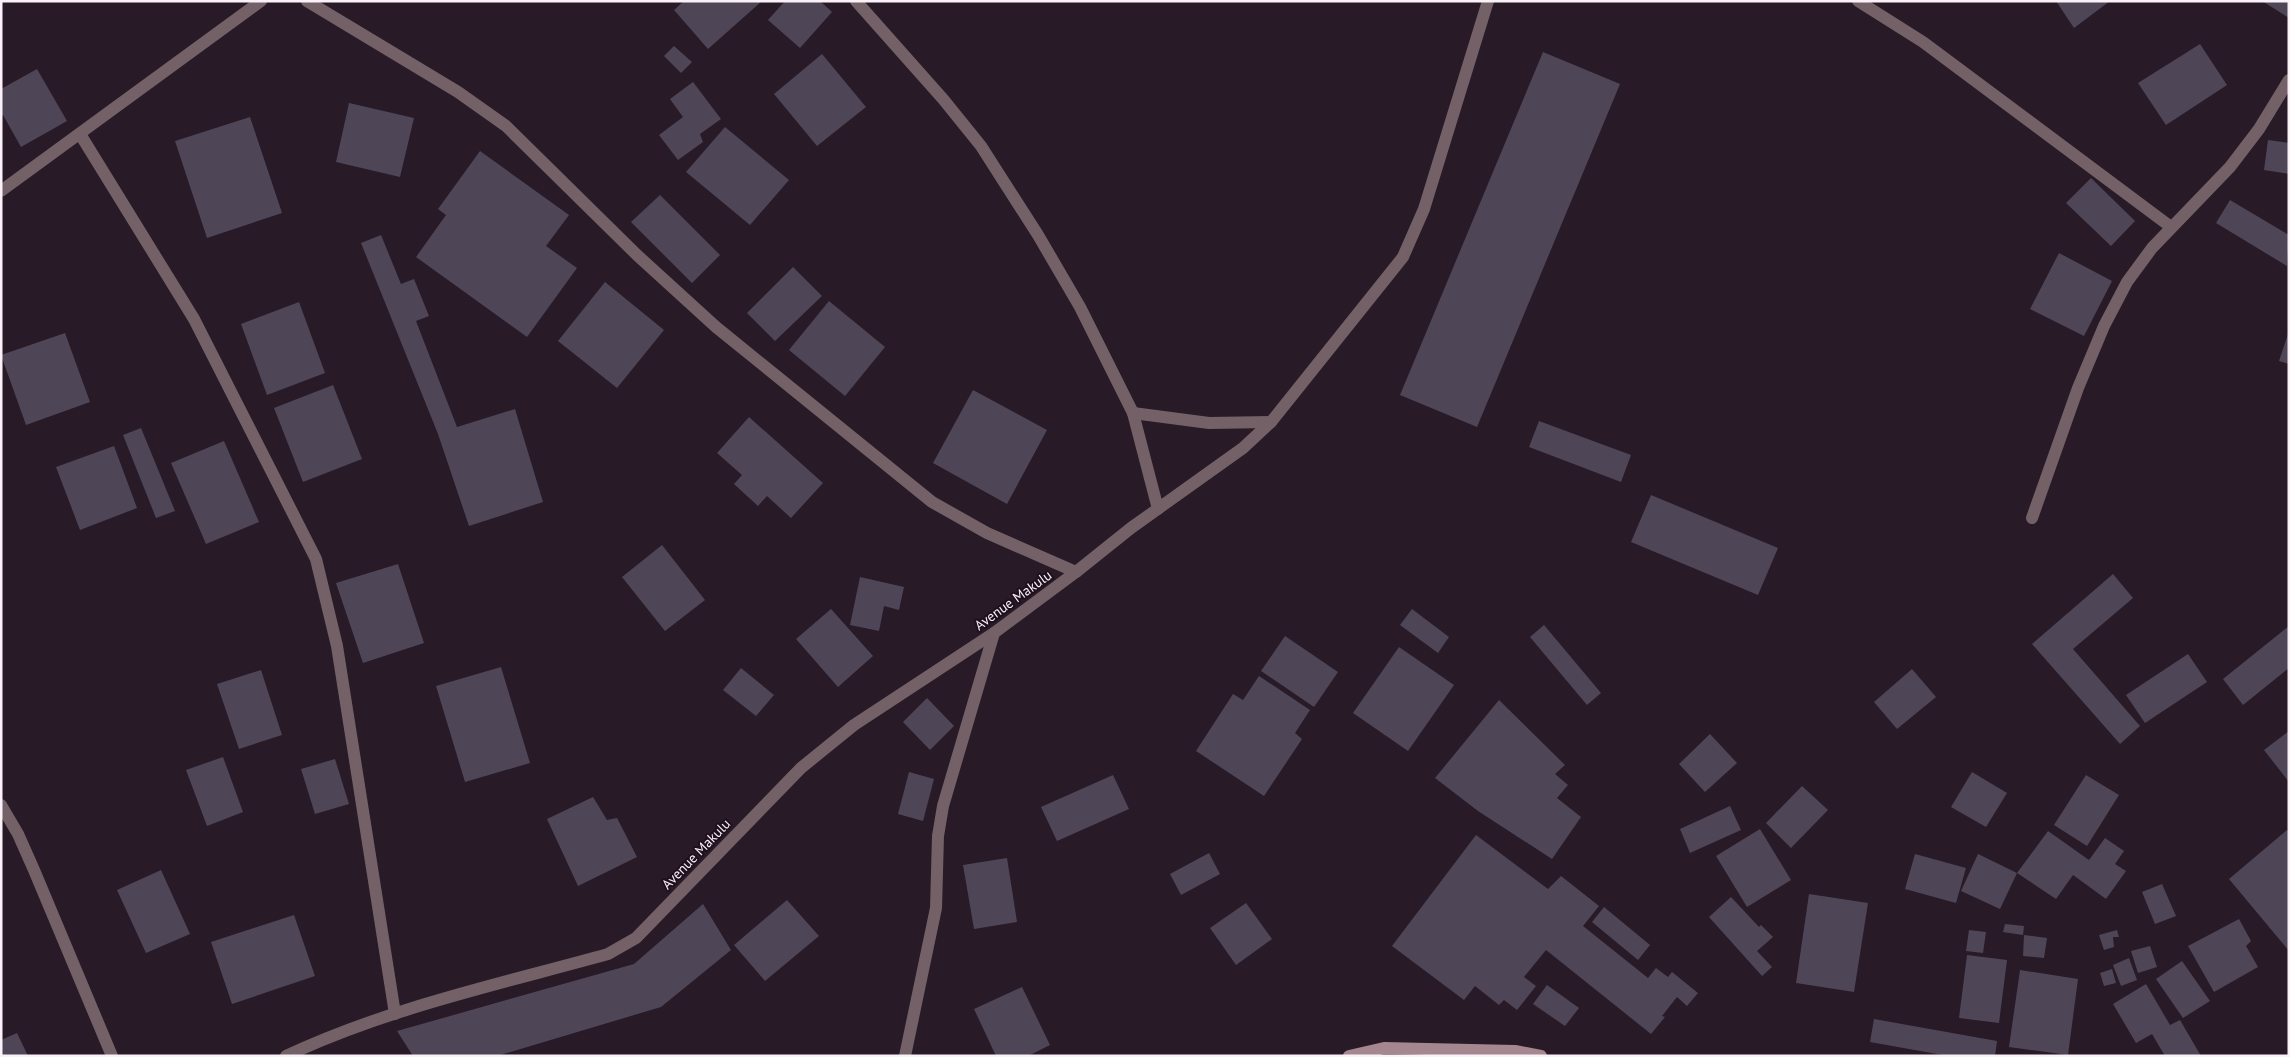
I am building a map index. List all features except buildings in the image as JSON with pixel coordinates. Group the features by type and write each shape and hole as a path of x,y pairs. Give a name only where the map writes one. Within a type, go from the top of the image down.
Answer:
{"main road":[{"path":"1349,1056 1384,1048 1515,1051 1541,1056"}],"street":[{"path":"1,191 261,1"},
{"path":"308,1 458,92 506,126 637,255 716,327 932,502 988,533 1076,572"},
{"path":"856,1 943,99 981,146 1038,235 1080,307 1133,413 1158,509"},
{"name":"Avenue Makulu","path":"286,1056 324,1038 395,1014 608,954 636,938 801,768 854,725 994,633 1158,509 1243,448 1271,422 1403,257 1424,209 1488,1"},
{"path":"1858,1 1923,42 2172,227"},
{"path":"2032,518 2078,388 2104,326 2128,282 2152,248 2230,167 2258,130 2289,80"},
{"path":"80,134 194,318 316,559 337,646 395,1014"},
{"path":"1133,413 1201,423 1271,422"},
{"path":"905,1056 936,908 938,836 943,806 994,633"},
{"path":"1,806 18,834 34,870 112,1056"}]}
